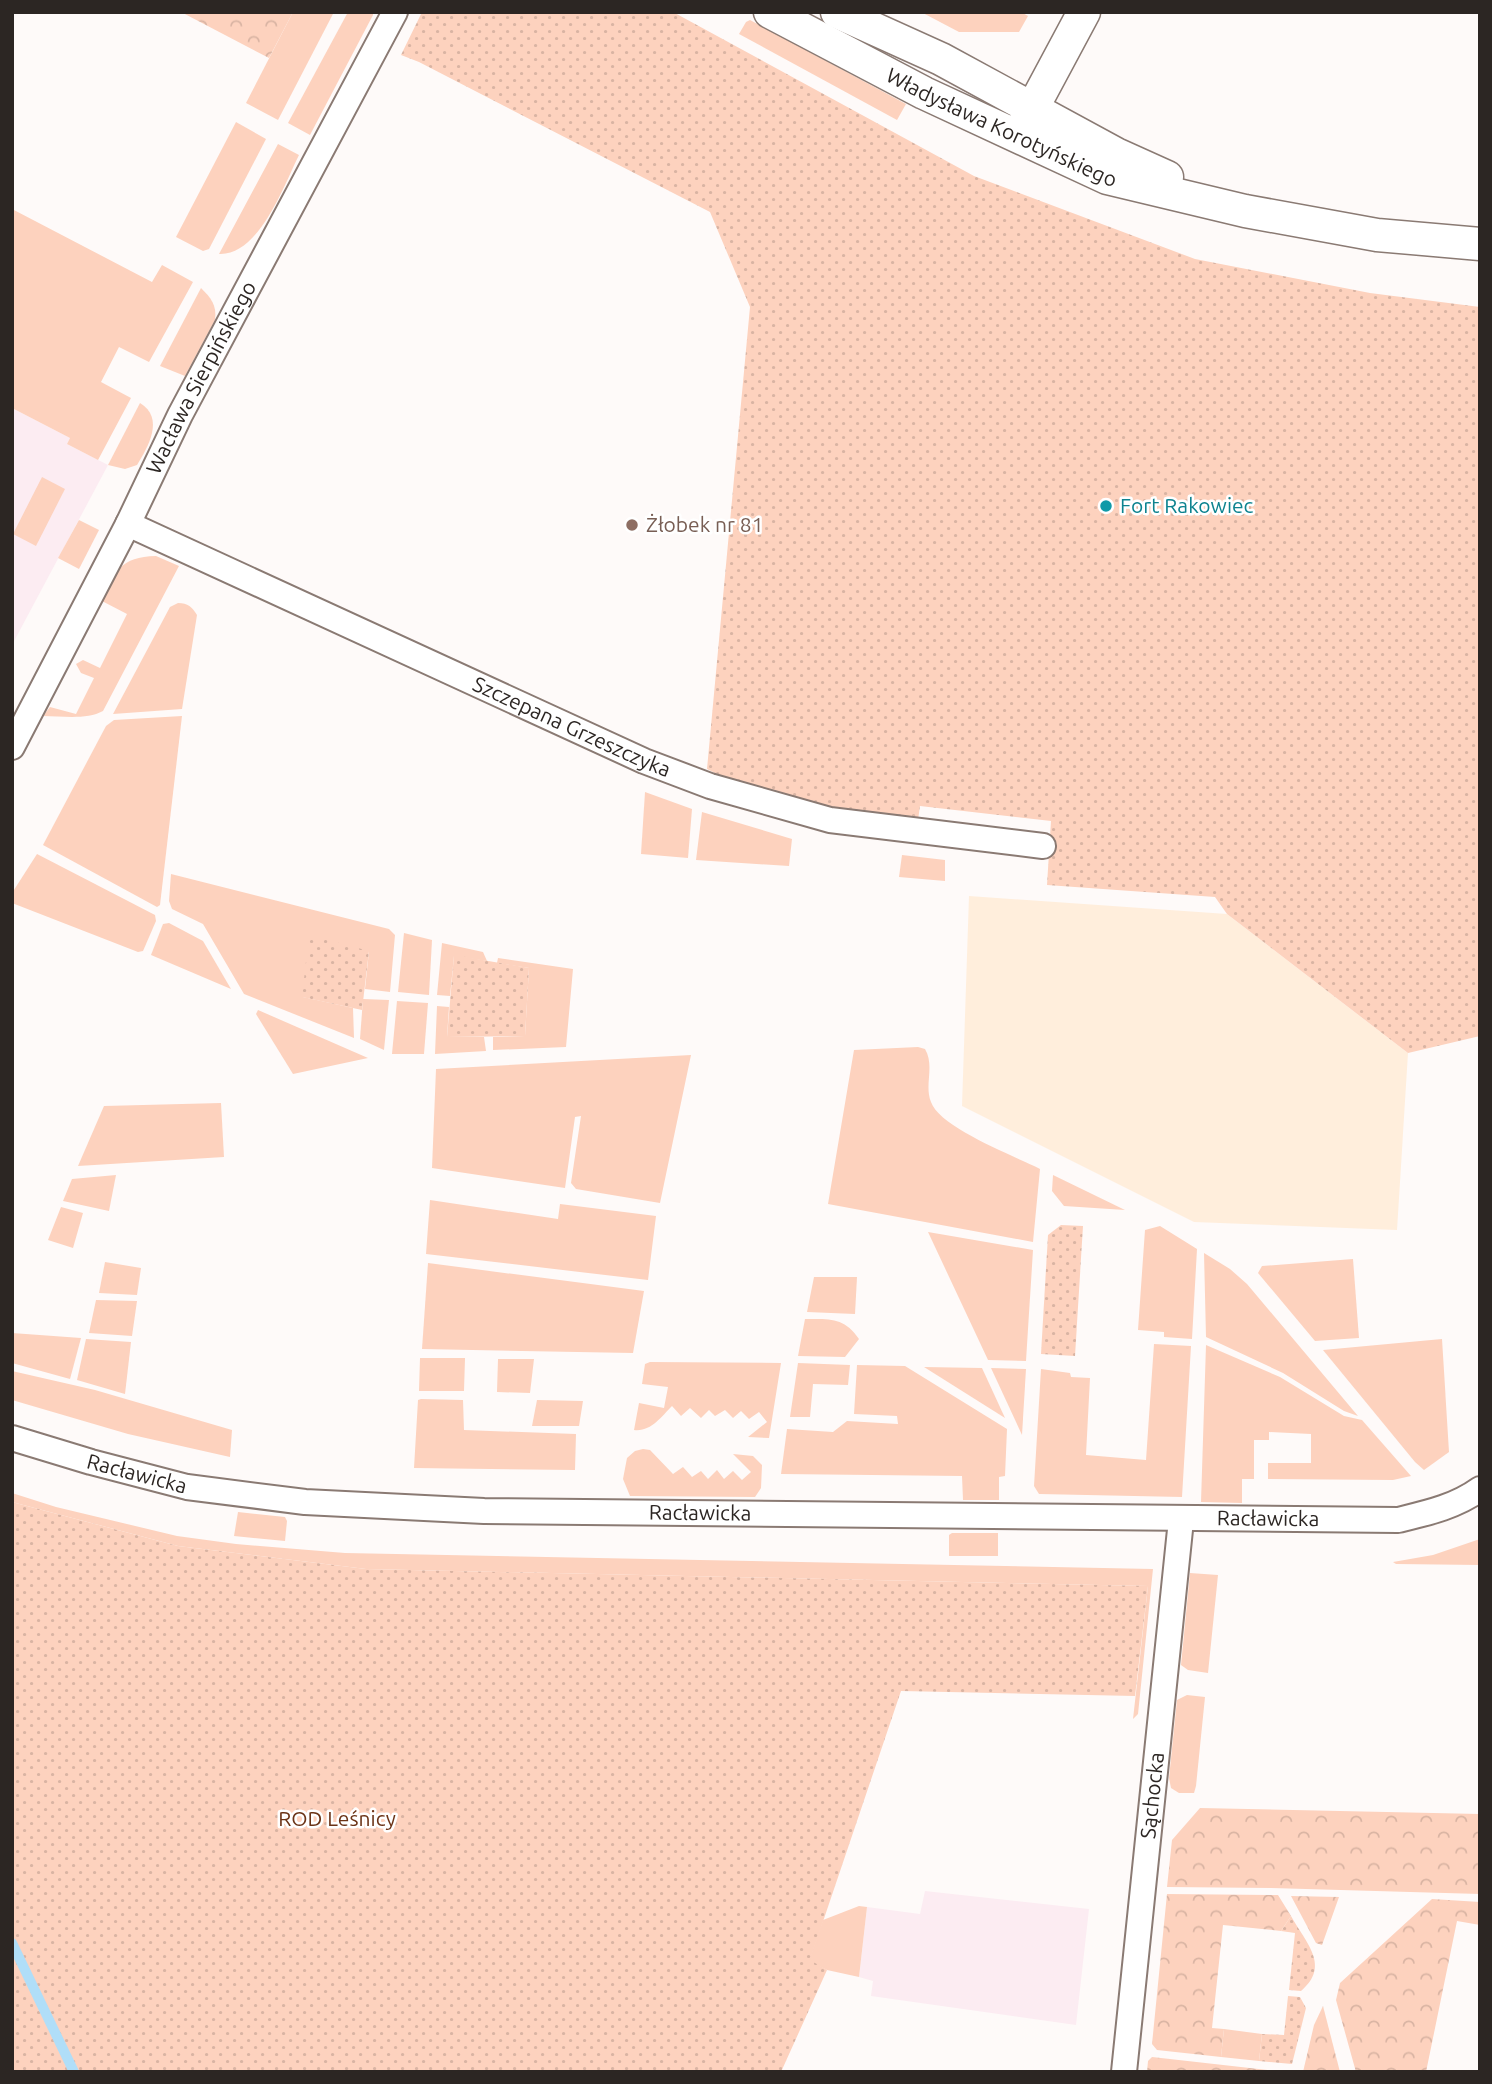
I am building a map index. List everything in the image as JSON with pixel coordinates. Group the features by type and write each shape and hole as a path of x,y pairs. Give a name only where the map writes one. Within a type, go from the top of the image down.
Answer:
{"street":[{"name":"Wacława Sierpińskiego","path":"12,747 128,524 179,418 395,12"},
{"name":"Władysława Korotyńskiego","path":"770,12 924,93 1107,178 1245,211 1377,235 1480,244"},
{"name":"Władysława Korotyńskiego","path":"837,12 941,59 1116,154 1245,211"},
{"path":"1017,136 1084,12"},
{"name":"Szczepana Grzeszczyka","path":"128,524 644,761 710,786 830,820 1043,846"},
{"name":"Racławicka","path":"12,1438 187,1487 305,1502 484,1511 982,1515 1181,1520 1398,1520 1436,1511 1468,1498 1480,1489"},
{"name":"Sąchocka","path":"1124,2072 1181,1520"}],"shaded area":[{"path":"12,408 70,438 67,444 108,465 12,645"},
{"path":"969,896 1227,914 1408,1053 1397,1230 1194,1222 962,1106"},
{"path":"925,1891 1089,1909 1076,2025 871,1996 873,1981 859,1977 867,1907 920,1914"}],"green space":[{"path":"181,12 293,12 269,58"},
{"path":"293,12 334,12 278,120 246,103"},
{"path":"348,12 373,12 373,15 310,135 288,123"},
{"name":"Fort Rakowiec","path":"422,12 673,12 974,176 1195,259 1370,293 1480,307 1480,1036 1408,1053 1227,914 1215,897 1047,885 1051,821 920,806 918,820 865,813 783,798 756,790 707,769 750,307 710,212 401,55"},
{"path":"921,12 1021,12 1028,16 1019,32 959,32"},
{"path":"750,20 906,104 897,120 739,34"},
{"path":"236,122 266,139 209,249 203,251 176,237"},
{"path":"278,144 299,155 278,200 246,244 233,252 219,254"},
{"path":"12,209 152,282 162,265 193,282 149,362 119,347 101,382 131,398 98,460 67,444 70,438 12,408"},
{"path":"201,288 212,302 215,320 185,376 160,366"},
{"path":"140,403 152,416 152,433 146,450 137,465 125,469 108,465"},
{"path":"42,477 65,489 36,546 13,534"},
{"path":"79,520 99,530 79,569 58,558"},
{"path":"156,556 179,566 103,711 82,717 43,716 50,707 76,714 94,678 81,673 76,664 83,660 100,668 127,614 100,600 120,568 134,559"},
{"path":"178,603 189,606 197,615 182,709 113,714 170,607"},
{"path":"182,716 160,905 157,907 43,845 106,726 114,720"},
{"path":"645,792 692,809 688,858 641,854"},
{"path":"702,812 792,839 789,866 696,860"},
{"path":"37,854 155,915 156,921 143,951 138,952 12,903 12,893"},
{"path":"902,855 945,860 945,881 899,877"},
{"path":"171,874 389,929 395,935 390,992 365,989 369,951 303,997 353,1008 354,1038 244,994 203,924 172,909 169,901"},
{"path":"169,923 203,941 231,989 151,955 163,924"},
{"path":"404,933 432,940 429,995 398,992"},
{"path":"309,935 369,951 362,1010 302,997"},
{"path":"442,943 483,952 487,961 454,956 450,996 437,995"},
{"path":"454,955 529,968 525,1036 447,1037"},
{"path":"498,958 573,969 566,1047 493,1050 493,1037 525,1036 529,968 497,963"},
{"path":"363,999 389,1000 384,1050 360,1039"},
{"path":"397,1001 428,1003 424,1054 392,1054"},
{"path":"437,1006 449,1007 447,1037 484,1037 486,1051 435,1054"},
{"path":"258,1010 368,1058 293,1074 256,1014"},
{"path":"925,1049 928,1055 929,1096 937,1112 963,1131 1040,1169 1033,1242 828,1204 854,1050"},
{"path":"691,1055 660,1203 576,1189 571,1183 581,1116 575,1117 565,1188 432,1168 436,1069"},
{"path":"221,1103 224,1157 78,1166 104,1106"},
{"path":"116,1175 109,1211 63,1201 72,1179"},
{"path":"1053,1175 1125,1210 1064,1206 1052,1191"},
{"path":"430,1200 558,1219 560,1204 656,1216 648,1280 426,1254"},
{"path":"61,1207 83,1213 73,1248 48,1240"},
{"path":"1061,1225 1083,1226 1075,1356 1041,1354 1048,1235"},
{"path":"1160,1226 1197,1249 1192,1339 1164,1337 1164,1332 1138,1330 1145,1230"},
{"path":"928,1232 1033,1250 1026,1361 988,1360"},
{"path":"1204,1253 1230,1269 1247,1284 1358,1416 1344,1411 1283,1373 1206,1337"},
{"path":"1353,1259 1359,1338 1315,1341 1258,1273 1262,1266"},
{"path":"105,1262 141,1268 137,1295 99,1293"},
{"path":"428,1263 644,1291 633,1353 422,1349"},
{"path":"814,1277 857,1277 855,1314 807,1312"},
{"path":"96,1300 137,1301 132,1336 89,1333"},
{"path":"805,1319 842,1323 859,1339 845,1357 798,1356"},
{"path":"12,1333 81,1338 70,1379 12,1363"},
{"path":"86,1339 131,1342 125,1394 77,1380"},
{"path":"1442,1339 1449,1452 1424,1470 1323,1350"},
{"path":"1154,1344 1191,1346 1182,1497 1039,1494 1034,1486 1041,1369 1070,1373 1071,1377 1090,1378 1086,1455 1146,1460"},
{"path":"1206,1345 1280,1377 1344,1416 1362,1420 1411,1476 1393,1480 1268,1479 1268,1463 1311,1463 1311,1434 1269,1432 1269,1440 1254,1440 1254,1479 1242,1479 1242,1503 1201,1502"},
{"path":"420,1358 465,1358 464,1391 419,1391"},
{"path":"498,1359 534,1359 530,1393 497,1392"},
{"path":"781,1363 769,1438 748,1437 767,1422 759,1412 749,1419 741,1411 733,1418 725,1410 715,1416 709,1410 701,1418 690,1408 681,1416 672,1406 651,1426 634,1430 639,1403 664,1408 668,1387 642,1384 645,1364"},
{"path":"798,1363 850,1365 848,1385 813,1384 810,1417 790,1417"},
{"path":"857,1365 905,1366 1007,1429 1005,1476 999,1477 999,1500 963,1500 962,1476 781,1474 787,1429 833,1432 847,1421 898,1424 897,1416 854,1414"},
{"path":"924,1367 982,1368 1005,1418"},
{"path":"991,1368 1026,1369 1022,1435"},
{"path":"12,1371 95,1390 232,1430 230,1457 128,1434 12,1400"},
{"path":"418,1400 463,1400 464,1430 576,1434 575,1470 414,1468"},
{"path":"537,1400 583,1401 579,1426 532,1426"},
{"path":"650,1450 673,1474 683,1467 692,1477 701,1471 708,1479 717,1470 724,1479 733,1471 742,1480 751,1472 733,1454 753,1456 762,1465 761,1488 755,1497 630,1496 623,1479 627,1458 635,1451"},
{"path":"12,1493 56,1507 177,1536 345,1553 1153,1569 1138,1714 1133,1719 1148,1586 366,1569 178,1546 12,1502"},
{"name":"ROD Leśnicy","path":"12,1502 178,1546 366,1569 1148,1586 1135,1696 901,1691 810,1960 827,1970 781,2072 12,2072"},
{"path":"238,1512 285,1517 285,1541 234,1536"},
{"path":"998,1533 998,1556 949,1556 949,1535"},
{"path":"1480,1539 1480,1565 1393,1562 1433,1555"},
{"path":"1190,1573 1218,1575 1208,1673 1188,1670 1181,1665"},
{"path":"1187,1695 1205,1697 1196,1786 1194,1793 1179,1793 1171,1788 1169,1778 1177,1700"},
{"path":"1200,1808 1480,1814 1480,1894 1167,1887 1172,1840"},
{"path":"1167,1894 1278,1895 1291,1916 1281,1931 1223,1925 1212,2028 1224,2029 1221,2057 1157,2050 1152,2044"},
{"path":"1291,1896 1339,1897 1322,1945 1316,1943"},
{"path":"1432,1899 1480,1902 1480,1925 1457,1921 1426,2072 1356,2072 1336,2000 1340,1983"},
{"path":"859,1906 867,1907 859,1977 827,1970 809,1961 823,1920"},
{"path":"1291,1916 1309,1945 1315,1963 1310,1982 1301,1991 1289,1990 1295,1933 1281,1931"},
{"path":"1288,1996 1300,1997 1306,2008 1292,2064 1259,2061 1262,2034 1284,2035"},
{"path":"1323,2006 1340,2072 1303,2072 1314,2025"},
{"path":"1224,2029 1262,2034 1259,2061 1221,2057"},
{"path":"1152,2057 1285,2072 1147,2072 1148,2061"}],"waterway":[{"path":"12,1943 74,2072"}],"place":[{"name":"Fort Rakowiec","path":"1106,506"},
{"name":"Żłobek nr 81","path":"632,525"}]}
